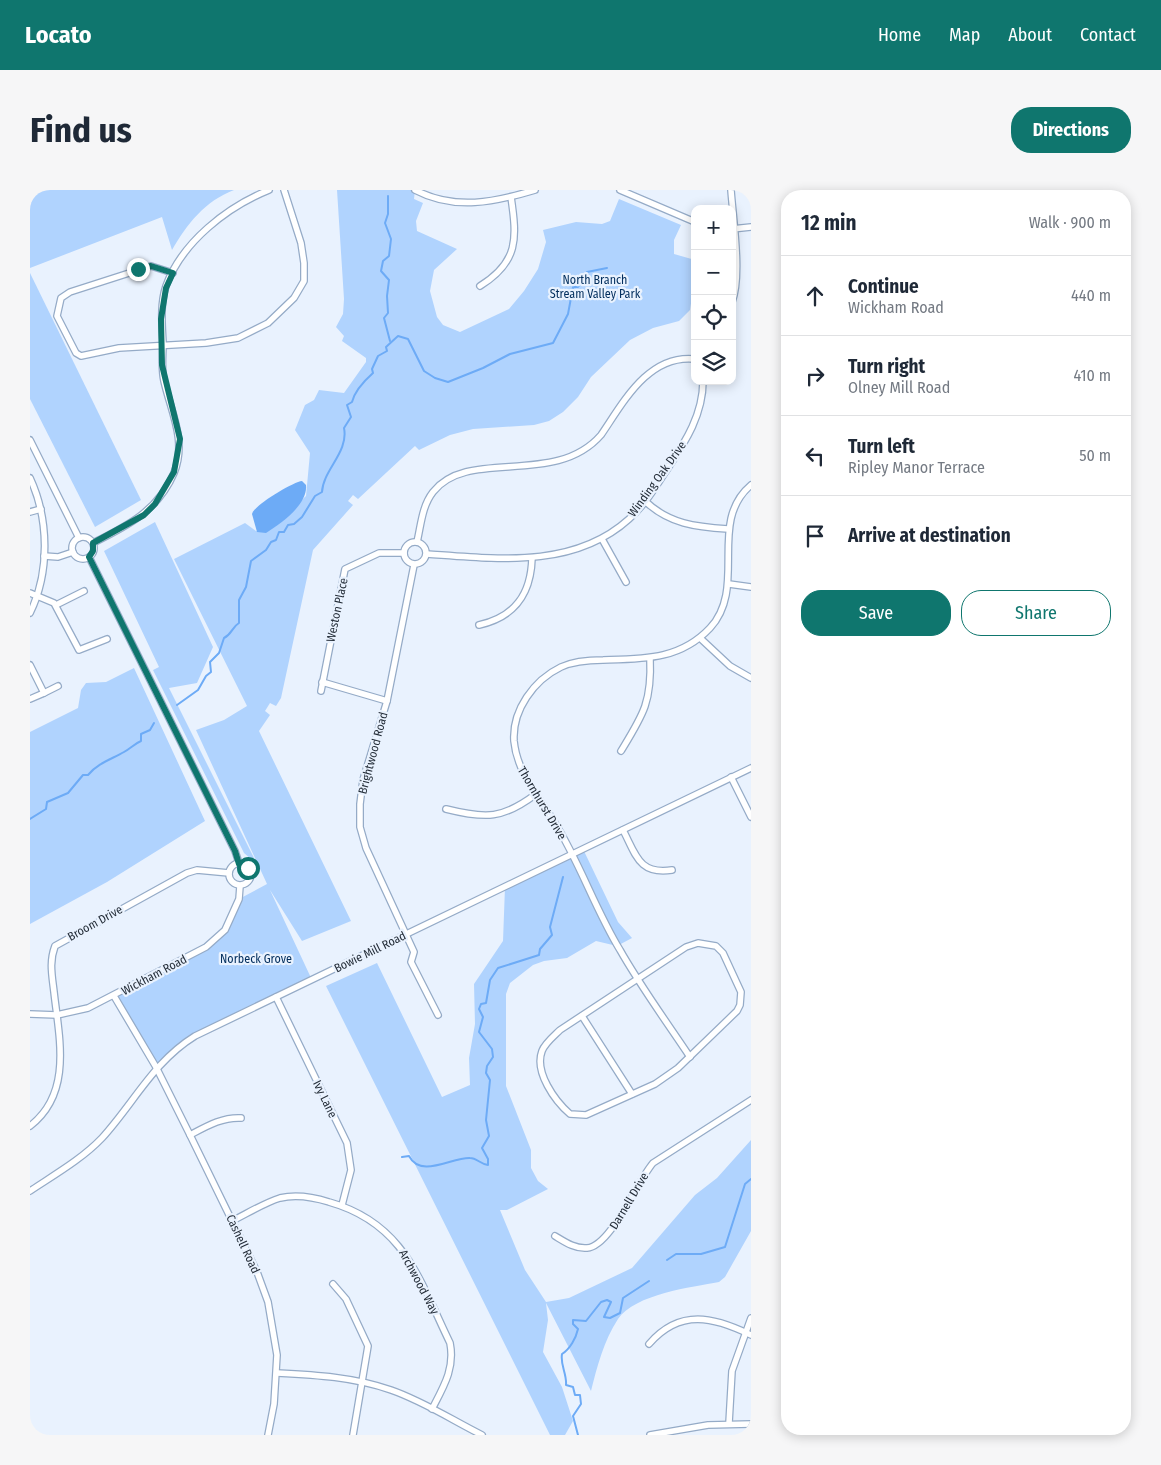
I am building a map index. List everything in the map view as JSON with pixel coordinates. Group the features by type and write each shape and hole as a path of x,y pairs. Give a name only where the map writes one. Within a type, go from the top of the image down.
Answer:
{"street":[{"path":"93,543 144,515 160,497 174,472 180,439 164,381 161,319 164,296 173,273 179,261 209,226 232,207 269,190"},
{"path":"173,273 151,266 70,292 61,298 57,309 57,316 76,354 81,356 119,348 206,343 238,338 268,323 294,298 304,281 304,263 284,190"},
{"path":"415,190 449,203 479,203 535,190"},
{"path":"624,190 653,206 691,220"},
{"path":"731,190 732,205"},
{"path":"480,286 498,271 508,259 515,244 511,197"},
{"path":"736,229 751,227"},
{"path":"734,250 736,288 734,295"},
{"path":"417,542 428,502 442,483 467,472 538,465 574,457 594,444 602,435 640,380 668,363 680,359 691,359"},
{"name":"Winding Oak Drive","path":"427,554 532,558 565,554 602,539 631,517 645,501 692,429 702,402 703,385"},
{"path":"30,440 79,538"},
{"path":"30,478 41,509 44,556 37,595 30,613"},
{"name":"Thornhurst Drive","path":"690,1056 619,949 555,822 536,794 517,760 514,740 518,715 533,688 546,676 574,662 650,658 678,652 700,638 719,616 726,599 729,584 728,529 734,506 751,485"},
{"path":"645,501 656,512 684,524 728,529"},
{"path":"30,512 41,509"},
{"path":"89,557 78,558 73,552 74,542 79,538 87,538 93,543"},
{"path":"602,539 626,582"},
{"path":"417,542 424,546 427,554 424,562 414,565 408,562 404,554 408,545 417,542"},
{"path":"89,557 93,551 93,543"},
{"path":"44,556 58,557 73,552"},
{"name":"Weston Place","path":"321,691 345,569 379,553 404,554"},
{"path":"89,557 195,769 202,778 201,782 235,851 239,864"},
{"path":"479,625 495,622 505,615 524,595 531,580 532,558"},
{"name":"Brightwood Road","path":"414,565 387,701 363,780 360,827 378,877 414,952 411,962 438,1015"},
{"path":"729,584 751,587"},
{"path":"56,605 84,591"},
{"path":"30,593 50,600 56,605 79,650 107,639"},
{"path":"700,638 730,666 751,678"},
{"path":"621,751 647,705 652,683 650,658"},
{"path":"30,665 44,693"},
{"path":"322,682 387,701"},
{"path":"30,699 58,686"},
{"name":"Bowie Mill Road","path":"30,1191 100,1140 156,1067 172,1052 195,1036 751,768"},
{"path":"731,778 751,817"},
{"path":"446,809 470,815 495,816 509,811 536,794"},
{"path":"623,830 639,862 648,870 658,872 672,870"},
{"path":"239,864 246,865 251,874 247,883 240,886 232,882 229,873 231,868 239,864"},
{"name":"Broom Drive","path":"30,1126 51,1102 59,1078 61,1054 50,961 55,946 192,871 229,873"},
{"name":"Wickham Road","path":"30,1014 57,1015 78,1011 114,996 216,940 225,930 233,915 239,899 240,886"},
{"path":"698,943 716,946 723,953 741,992 740,1004 733,1016 678,1068 655,1084 586,1115 570,1114 558,1102 543,1076 541,1052 555,1035 638,980 686,948 698,943"},
{"path":"122,1009 123,997 127,989"},
{"name":"Cashell Road","path":"114,996 156,1067 257,1272 268,1302 275,1338 277,1373 268,1435"},
{"name":"Ivy Lane","path":"276,997 347,1143 351,1170 342,1205"},
{"path":"582,1016 632,1094"},
{"name":"Darnell Drive","path":"554,1236 577,1248 588,1248 599,1244 608,1235 652,1163 751,1100"},
{"path":"190,1135 230,1117 241,1118"},
{"name":"Archwood Way","path":"232,1221 264,1205 290,1196 310,1196 342,1205 372,1220 397,1242 409,1260 450,1342 451,1370 432,1409"},
{"path":"333,1284 346,1299 367,1342 368,1355 353,1435"},
{"path":"729,1423 732,1371 751,1318"},
{"path":"649,1344 669,1327 692,1319 716,1320 751,1335"},
{"path":"277,1373 331,1376 393,1390 482,1435"},
{"path":"650,1435 678,1433 729,1423 751,1424"}],"green space":[{"path":"30,190 234,190 214,200 198,214 172,250 162,217 30,268"},
{"name":"North Branch Stream Valley Park","path":"337,190 415,190 414,199 423,203 416,221 417,231 457,249 434,270 430,291 437,317 443,325 460,332 509,309 524,291 538,269 546,242 543,230 576,222 602,224 610,221 619,199 681,225 674,240 674,254 691,259 690,310 679,321 653,328 630,340 591,377 578,397 563,412 549,421 534,425 473,429 450,435 419,450 415,446 358,499 353,495 348,501 353,505 313,550 281,698 276,706 270,703 265,711 270,715 259,731 351,921 302,941 270,890 312,980 195,1036 156,1067 114,996 206,947 225,930 239,899 267,884 196,730 224,720 247,706 174,559 245,523 256,531 268,531 306,496 310,453 295,430 305,405 314,400 319,390 344,393 366,362 366,358 342,341 344,336 336,327 343,314 344,299"},
{"path":"30,273 141,500 95,527 30,399"},
{"path":"155,522 213,647 197,683 169,688 257,864 244,853 153,670 159,667 104,551"},
{"path":"134,668 205,821 107,882 30,924 30,732 78,708 81,690 86,683 106,682"},
{"path":"583,849 618,922 632,938 617,946 596,941 567,958 544,961 533,965 510,983 506,994 506,1086 531,1150 531,1168 538,1181 548,1189 507,1210 500,1210 525,1270 546,1302 569,1298 632,1268 695,1195 717,1178 751,1140 751,1231 725,1277 719,1282 665,1293 637,1303 626,1310 618,1319 605,1345 591,1391 546,1303 548,1320 543,1352 562,1387 573,1421 565,1435 550,1435 326,986 377,963 442,1097 470,1085 469,1058 475,1024 474,984 503,941 505,887"}],"water":[{"path":"302,481 306,485 305,492 303,500 298,507 266,533 257,532 252,514 254,510 274,494"}],"waterway":[{"path":"388,196 388,214 385,223 391,239 389,256 383,261 381,271 389,280 387,296 388,313 384,318 390,341"},
{"path":"177,705 198,690 206,676 211,672 210,662 219,653 224,638 239,623 239,600 246,587 251,561 266,550 271,542 276,540 279,532 284,532 288,525 294,524 302,517 315,496 322,492 323,484 343,445 345,437 344,428 351,417 347,405 352,402 363,383 373,373 372,369 378,356 387,351 386,347 398,336 408,339 424,371 435,378 448,382 483,368 510,354 553,343 568,314 573,287 578,287 587,272 607,268"},
{"path":"30,819 46,809 47,802 68,793 83,775 88,775 101,764 141,741 141,734 150,730 154,723"},
{"path":"402,1157 409,1156 414,1163 421,1166 437,1165 470,1158 488,1165 488,1159 482,1148 489,1136 486,1120 490,1080 486,1073 487,1066 493,1057 492,1049 479,1032 483,1017 479,1009 481,1004 486,1003 490,980 498,968 539,955 540,949 552,935 550,927 563,877"},
{"path":"667,1260 676,1254 701,1254 725,1247 745,1184 751,1179"},
{"path":"578,1435 573,1416 581,1404 580,1395 575,1395 573,1387 566,1385 562,1358 562,1354 574,1340 578,1329 573,1324 573,1320 586,1321 601,1302 607,1300 611,1302 604,1317 610,1318 620,1313 623,1298 649,1281"}],"route":[{"path":"138,269 151,266 173,273 166,288 161,319 162,365 164,381 174,411 180,439 178,456 174,472 166,490 155,504 144,515 125,527 93,543 93,551 89,557 195,769 197,778 201,782 235,851 239,864 246,865 248,868"}],"park label":[{"name":"Norbeck Grove","path":"256,959"}]}
